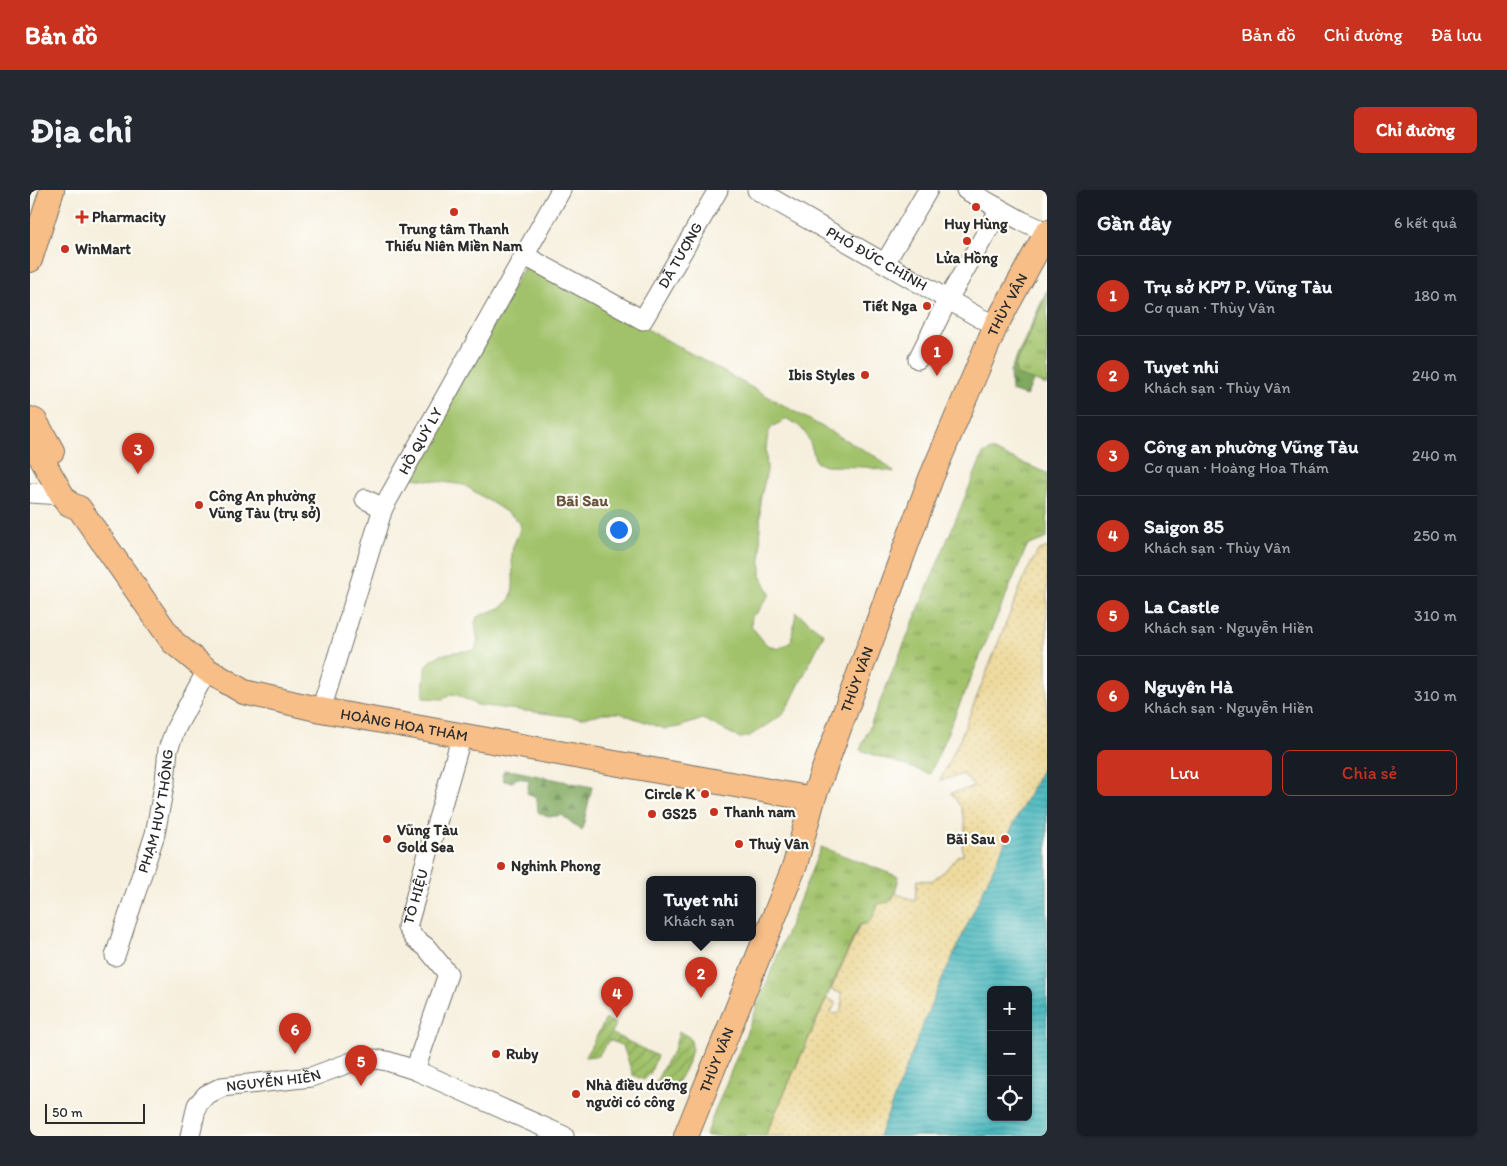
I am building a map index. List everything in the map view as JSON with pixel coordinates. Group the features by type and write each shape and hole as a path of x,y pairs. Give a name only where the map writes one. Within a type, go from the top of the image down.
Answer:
{"main road":[{"path":"32,247 52,190"},
{"name":"THÙY VÂN","path":"686,1136 795,864 813,799 931,478 996,325 1047,232"},
{"name":"HOÀNG HOA THÁM","path":"30,419 35,421 80,498 71,501"},
{"name":"HOÀNG HOA THÁM","path":"30,438 71,501 173,642 207,670 244,692 321,710 813,799"}],"street":[{"name":"HỒ QUÝ LY","path":"321,710 383,508 561,190"},
{"name":"DÃ TƯỢNG","path":"525,256 643,320 718,190"},
{"name":"PHÓ ĐỨC CHÍNH","path":"757,190 980,318 996,325"},
{"path":"885,263 928,190"},
{"path":"966,190 1047,232"},
{"path":"918,359 948,299 1000,209"},
{"path":"30,493 71,501"},
{"path":"365,499 383,508"},
{"name":"PHẠM HUY THÔNG","path":"115,956 155,834 165,781 168,749 176,728 207,670"},
{"name":"TÔ HIỆU","path":"415,1070 448,974 426,947 414,938 407,927 462,735"},
{"name":"NGUYỄN HIỀN","path":"190,1136 197,1105 206,1095 222,1087 311,1077 358,1060 375,1059 387,1060 415,1070 564,1136"}],"green space":[{"path":"527,262 878,458 894,472 866,467 825,466 816,462 810,442 804,431 787,419 773,426 768,433 766,449 767,471 760,501 761,575 770,594 757,613 752,615 751,626 766,644 778,649 791,642 796,612 824,634 791,701 782,715 748,737 740,738 703,719 679,727 665,729 620,713 605,713 582,718 477,705 452,694 443,699 423,698 425,674 430,661 435,657 448,653 475,650 478,642 475,623 477,617 496,610 510,599 513,586 512,552 520,523 511,515 464,485 406,477"},
{"path":"1047,290 1047,385 1034,380 1026,396 1011,391 1010,372"},
{"path":"1047,294 1047,385 1016,375 1015,366"},
{"path":"991,450 1047,473 1047,538 1027,546 930,774 860,750 983,454"},
{"path":"504,770 592,787 582,831 562,815 550,816 538,812 537,799 527,793 529,780 517,778 513,782 504,781 502,775"},
{"path":"821,847 899,877 895,893 889,902 878,904 873,917 868,923 859,925 765,1136 705,1136"},
{"path":"606,1019 616,1024 611,1033 657,1056 650,1074 644,1080 633,1075 623,1046 609,1040 598,1056 585,1057"},
{"path":"679,1032 690,1039 691,1052 675,1086 672,1090 667,1090 656,1083 674,1050"}],"sand":[{"name":"Bãi Sau","path":"1047,547 1047,1011 1032,994 1032,986 987,986 987,1121 990,1121 985,1136 765,1136 827,998 836,1003 830,1013 838,1014 841,1009 841,993 831,990 860,925 870,921 878,904 892,900 895,893 915,901 917,880 931,881 945,871 958,855 963,856 962,843 965,834 965,823 961,807 951,793 974,787 963,774 940,781 960,739 1026,573 1038,551"}],"water":[{"path":"1047,759 1047,1136 879,1136 934,997 1012,827"}],"place":[{"name":"Huy Hùng","path":"976,207"},
{"name":"Trung tâm Thanh Thiếu Niên Miền Nam","path":"454,212"},
{"name":"Pharmacity","path":"82,217"},
{"name":"Lửa Hồng","path":"967,241"},
{"name":"WinMart","path":"65,249"},
{"name":"Tiết Nga","path":"927,306"},
{"name":"Ibis Styles","path":"865,375"},
{"name":"Trụ sở KP7 P. Vũng Tàu","path":"937,376"},
{"name":"Công an phường Vũng Tàu","path":"138,474"},
{"name":"Công An phường Vũng Tàu (trụ sở)","path":"199,505"},
{"name":"Circle K","path":"705,794"},
{"name":"Thanh nam","path":"714,812"},
{"name":"GS25","path":"652,814"},
{"name":"Vũng Tàu Gold Sea","path":"387,839"},
{"name":"Bãi Sau","path":"1005,839"},
{"name":"Thuỳ Vân","path":"739,844"},
{"name":"Nghinh Phong","path":"501,866"},
{"name":"Tuyet nhi","path":"701,998"},
{"name":"Saigon 85","path":"617,1018"},
{"name":"Nguyên Hà","path":"295,1054"},
{"name":"Ruby","path":"496,1054"},
{"name":"La Castle","path":"361,1086"},
{"name":"Nhà điều dưỡng người có công","path":"576,1094"}],"district":[{"name":"Bãi Sau","path":"582,500"}]}
